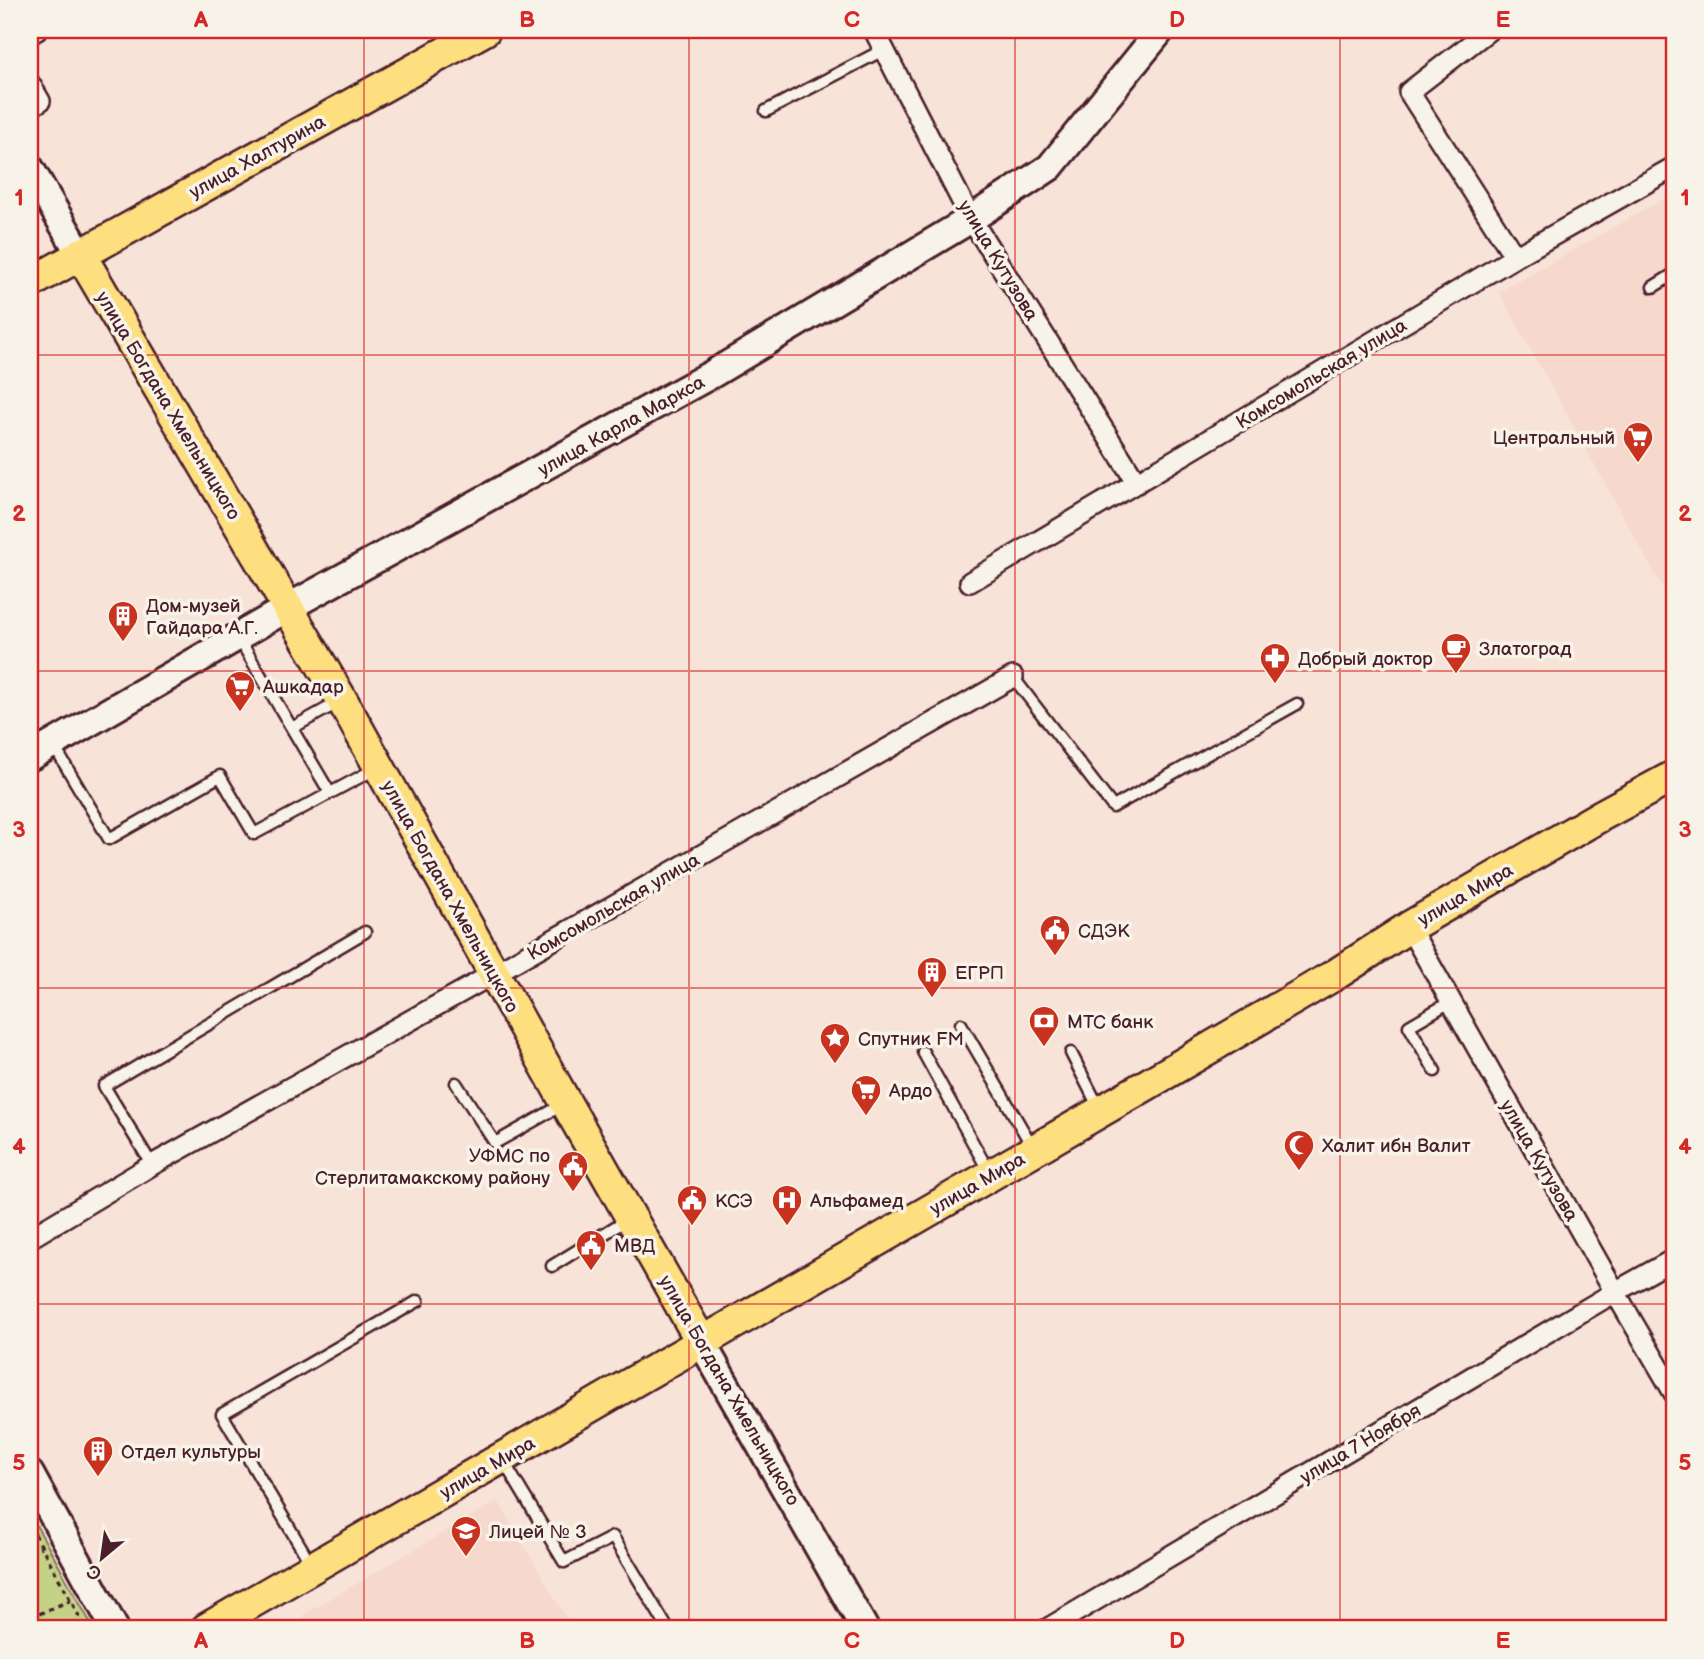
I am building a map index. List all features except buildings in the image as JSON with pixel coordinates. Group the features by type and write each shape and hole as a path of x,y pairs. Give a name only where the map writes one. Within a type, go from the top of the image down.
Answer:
{"main road":[{"name":"улица Халтурина","path":"30,283 485,30"},
{"name":"улица Богдана Хмельницкого","path":"80,254 289,607 702,1343"},
{"name":"улица Мира","path":"206,1629 1101,1112 1338,973 1409,927 1674,776"}],"street":[{"path":"30,34 37,30"},
{"name":"улица Кутузова","path":"874,30 971,219 1137,483"},
{"name":"улица Карла Маркса","path":"30,757 289,607 715,373 971,219 1050,167 1161,30"},
{"path":"1489,30 1409,92 1515,257"},
{"path":"30,84 40,100 30,107"},
{"name":"улица Богдана Хмельницкого","path":"30,167 80,254"},
{"name":"Комсомольская улица","path":"970,582 1515,257 1674,167"},
{"name":"Комсомольская улица","path":"30,1237 152,1165 1013,677"},
{"name":"улица Кутузова","path":"1409,927 1674,1393"},
{"name":"улица 7 Ноября","path":"1046,1629 1674,1259"},
{"name":"улица Богдана Хмельницкого","path":"702,1343 865,1629"},
{"path":"30,1474 115,1629"}],"lane":[{"path":"766,111 885,48"},
{"path":"1653,287 1674,274"},
{"path":"238,636 330,793"},
{"path":"1013,677 1113,807 1297,704"},
{"path":"292,729 342,700"},
{"path":"53,743 109,839 220,776 254,834 379,767"},
{"path":"152,1165 104,1086 365,932"},
{"path":"1435,1071 1409,1026 1450,1002"},
{"path":"961,1024 1034,1150"},
{"path":"923,1052 991,1175"},
{"path":"1071,1053 1101,1112"},
{"path":"456,1083 495,1143 566,1102"},
{"path":"552,1266 631,1217"},
{"path":"313,1567 222,1414 418,1301"},
{"path":"502,1458 564,1562 613,1537 668,1629"}],"path":[{"path":"30,1525 86,1629"},
{"path":"30,1552 41,1547"},
{"path":"30,1618 71,1600"}],"shaded area":[{"name":"Центральный","path":"1674,193 1674,608 1499,292"},
{"name":"Лицей № 3","path":"498,1501 573,1629 310,1629 303,1615"}],"green space":[{"path":"30,1514 94,1629 30,1629"}],"place":[{"name":"Центральный","path":"1638,464"},
{"name":"Дом-музей Гайдара А.Г.","path":"123,643"},
{"name":"Златоград","path":"1456,675"},
{"name":"Добрый доктор","path":"1275,685"},
{"name":"Ашкадар","path":"240,713"},
{"name":"СДЭК","path":"1055,957"},
{"name":"ЕГРП","path":"932,999"},
{"name":"МТС банк","path":"1044,1048"},
{"name":"Спутник FM","path":"835,1065"},
{"name":"Ардо","path":"866,1117"},
{"name":"Халит ибн Валит","path":"1299,1172"},
{"name":"УФМС по Стерлитамакскому району","path":"573,1193"},
{"name":"КСЭ","path":"692,1227"},
{"name":"Альфамед","path":"787,1227"},
{"name":"МВД","path":"591,1272"},
{"name":"Отдел культуры","path":"98,1478"},
{"name":"Лицей № 3","path":"466,1558"}]}
